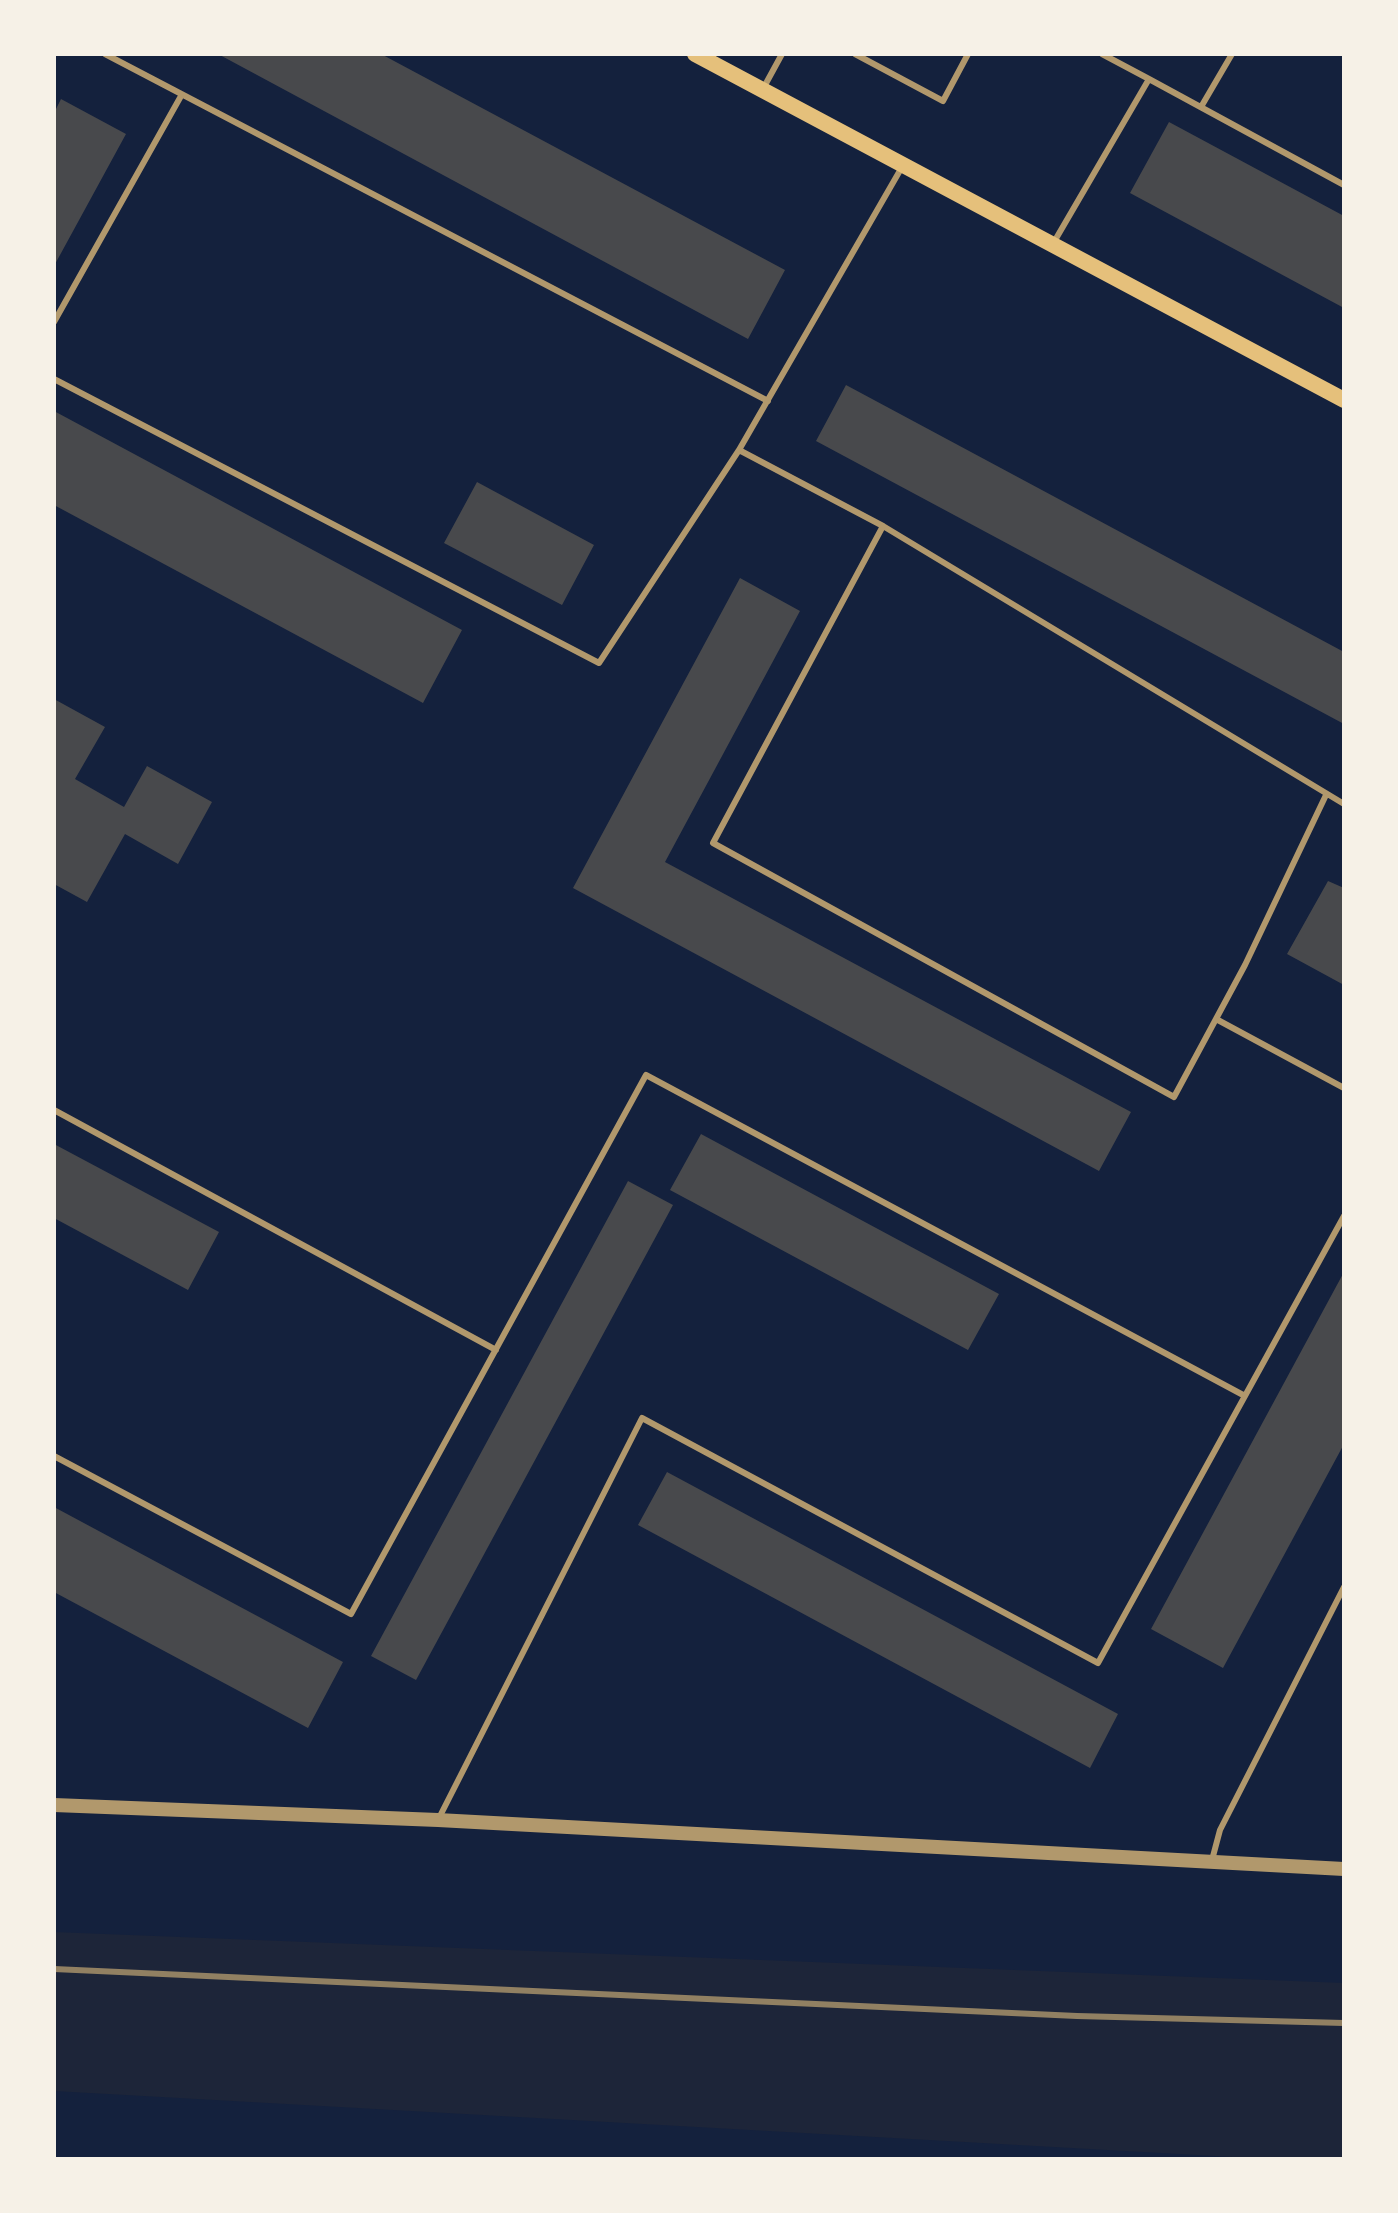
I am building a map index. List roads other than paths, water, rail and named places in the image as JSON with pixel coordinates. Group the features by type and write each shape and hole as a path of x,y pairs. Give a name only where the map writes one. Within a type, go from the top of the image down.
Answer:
{"main road":[{"path":"695,54 1344,400"}],"street":[{"path":"54,1805 438,1820 1344,1869"}],"lane":[{"path":"105,54 768,401"},
{"path":"762,90 782,54"},
{"path":"855,54 943,101 968,54"},
{"path":"1102,54 1344,185"},
{"path":"1201,107 1232,54"},
{"path":"1052,246 1149,79"},
{"path":"54,322 181,96"},
{"path":"54,379 599,663 739,450 902,167"},
{"path":"739,450 883,526 1344,804"},
{"path":"883,526 713,843 1174,1097 1245,965 1326,795"},
{"path":"1216,1019 1344,1088"},
{"path":"54,1456 351,1614 646,1075 1245,1396"},
{"path":"54,1110 496,1350"},
{"path":"438,1820 642,1418 1098,1663 1344,1216"},
{"path":"1212,1860 1220,1830 1344,1587"}],"railway":[{"path":"54,1969 1077,2016 1344,2023"}]}
